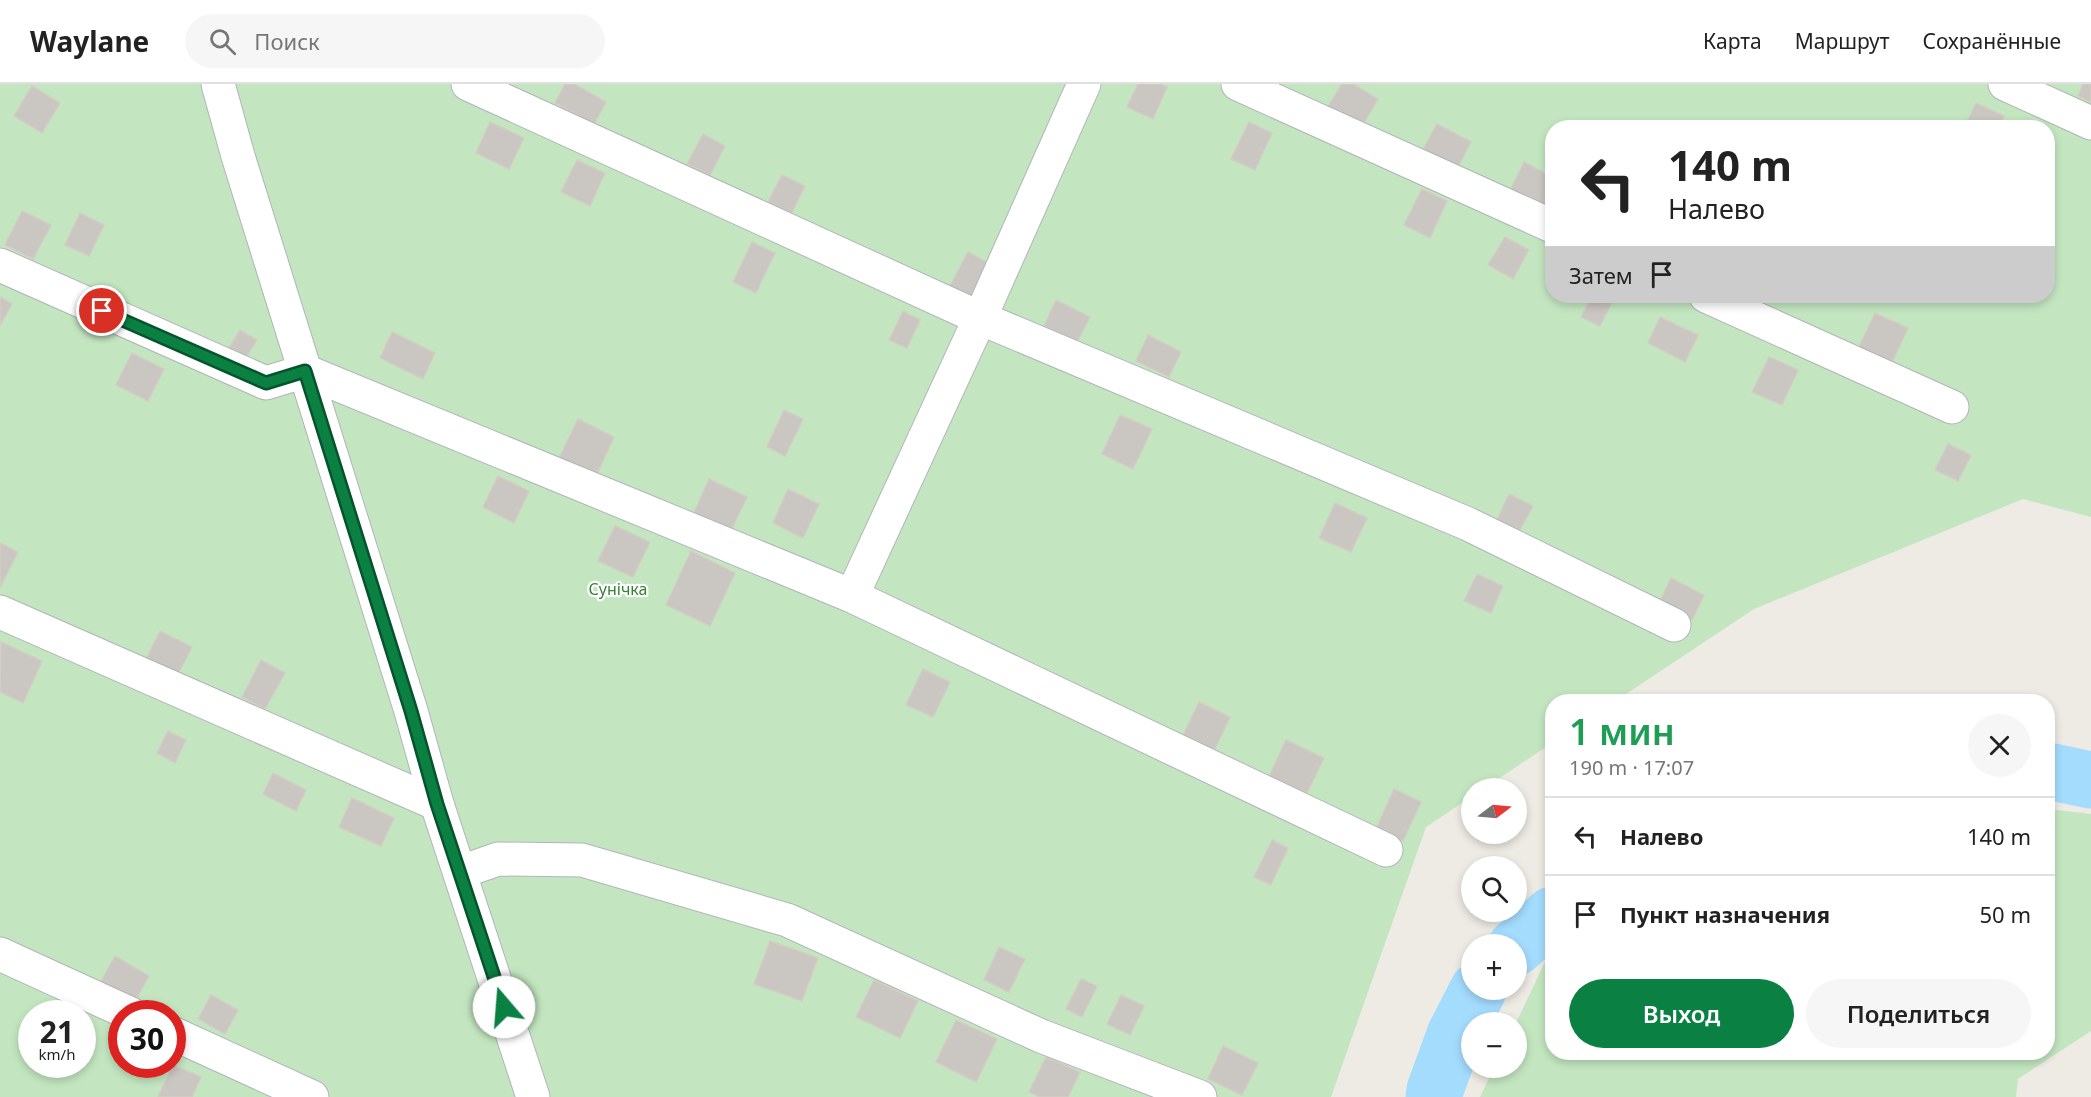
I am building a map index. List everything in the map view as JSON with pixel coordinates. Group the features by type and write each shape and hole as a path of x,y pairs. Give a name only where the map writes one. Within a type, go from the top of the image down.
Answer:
{"street":[{"path":"218,84 411,711 437,804 533,1097"},
{"path":"468,84 980,318 1468,524 1674,625"},
{"path":"852,596 980,318 1084,84"},
{"path":"1238,84 1545,223"},
{"path":"2005,84 2091,123"},
{"path":"0,266 266,383 305,371 852,596 1386,850"},
{"path":"1722,303 1952,407"},
{"path":"0,612 437,804"},
{"path":"461,872 498,859 582,860 786,920 1041,1036 1200,1097"},
{"path":"0,954 108,1003"},
{"path":"186,1039 312,1097"}],"green space":[{"name":"Сунічка","path":"0,84 2091,84 2091,517 2023,499 1754,609 1626,694 1545,694 1545,748 1500,778 1461,778 1461,804 1426,827 1331,1097 0,1097"},
{"path":"2055,810 2091,814 2091,1031 2055,1055"},
{"path":"1545,962 1545,1060 2047,1060 2018,1079 2016,1097 1480,1097 1489,1078 1527,1078 1527,1012 1521,1012"}],"building":[{"path":"565,84 574,84 606,102 594,124 555,103"},
{"path":"1138,84 1160,84 1167,87 1153,119 1127,107"},
{"path":"1342,84 1353,84 1378,99 1361,128 1327,108"},
{"path":"2083,84 2091,84 2091,102 2078,96"},
{"path":"32,86 60,103 42,133 14,116"},
{"path":"1976,103 2004,116 2002,120 1968,120"},
{"path":"490,122 524,138 509,169 476,153"},
{"path":"1249,122 1272,133 1255,170 1231,159"},
{"path":"1437,124 1471,142 1454,175 1419,157"},
{"path":"703,134 725,146 710,175 687,164"},
{"path":"577,160 605,173 590,206 561,192"},
{"path":"1524,162 1545,173 1543,214 1507,197"},
{"path":"782,175 805,186 790,216 767,204"},
{"path":"1422,189 1447,201 1430,238 1404,225"},
{"path":"22,211 51,225 33,259 5,245"},
{"path":"80,213 104,225 89,256 65,245"},
{"path":"1505,237 1529,250 1513,279 1488,265"},
{"path":"752,242 775,253 756,293 733,282"},
{"path":"968,252 990,264 973,298 950,286"},
{"path":"0,297 12,304 0,326"},
{"path":"1056,300 1090,317 1077,342 1044,326"},
{"path":"1588,303 1612,303 1600,326 1581,317"},
{"path":"903,311 920,320 907,348 889,340"},
{"path":"1875,313 1908,328 1889,369 1856,353"},
{"path":"1660,317 1698,335 1685,362 1648,343"},
{"path":"240,330 257,340 244,361 227,351"},
{"path":"392,332 435,353 423,379 380,358"},
{"path":"1148,335 1181,352 1169,377 1136,361"},
{"path":"132,353 164,369 148,401 116,385"},
{"path":"1769,357 1798,370 1782,405 1752,392"},
{"path":"784,410 803,419 785,456 767,447"},
{"path":"1120,415 1152,429 1133,469 1102,454"},
{"path":"578,419 614,437 596,476 559,458"},
{"path":"1948,444 1971,455 1958,481 1935,470"},
{"path":"498,476 529,491 514,523 483,507"},
{"path":"709,479 747,497 730,533 693,515"},
{"path":"788,489 819,504 803,538 773,523"},
{"path":"1509,494 1533,506 1517,535 1495,524"},
{"path":"1335,503 1367,518 1351,552 1319,538"},
{"path":"615,526 650,542 633,577 598,561"},
{"path":"0,543 18,552 0,588"},
{"path":"691,551 735,573 710,626 666,605"},
{"path":"1477,574 1503,586 1491,613 1464,601"},
{"path":"1671,578 1704,595 1692,620 1659,603"},
{"path":"160,631 192,647 177,676 145,661"},
{"path":"1,642 42,661 23,703 0,692"},
{"path":"261,660 285,673 265,709 242,697"},
{"path":"923,669 950,682 933,717 906,705"},
{"path":"1199,702 1230,717 1210,759 1179,744"},
{"path":"168,731 186,740 175,763 157,753"},
{"path":"1286,740 1324,758 1304,799 1267,781"},
{"path":"273,773 306,790 296,811 263,794"},
{"path":"1394,789 1421,802 1403,841 1376,829"},
{"path":"352,798 394,818 381,846 339,827"},
{"path":"1272,840 1288,848 1271,885 1254,877"},
{"path":"770,941 818,958 802,1001 754,984"},
{"path":"999,947 1025,959 1009,992 984,980"},
{"path":"115,956 149,976 136,1000 129,1000 100,983"},
{"path":"1081,979 1097,986 1082,1017 1066,1009"},
{"path":"874,980 918,1001 900,1038 856,1017"},
{"path":"211,995 238,1010 225,1034 198,1019"},
{"path":"1121,995 1144,1006 1130,1035 1107,1024"},
{"path":"956,1020 997,1039 976,1082 936,1062"},
{"path":"1223,1046 1258,1063 1242,1095 1208,1079"},
{"path":"1046,1057 1080,1072 1068,1097 1039,1097 1029,1092"},
{"path":"186,1071 201,1077 192,1097 158,1097 167,1078 186,1078"}],"waterway":[{"path":"2055,772 2091,780"},
{"path":"1527,937 1545,921"},
{"path":"1434,1097 1455,1035 1473,1000"}],"route":[{"path":"102,311 266,383 305,371 411,711 437,804 504,1007"}]}
